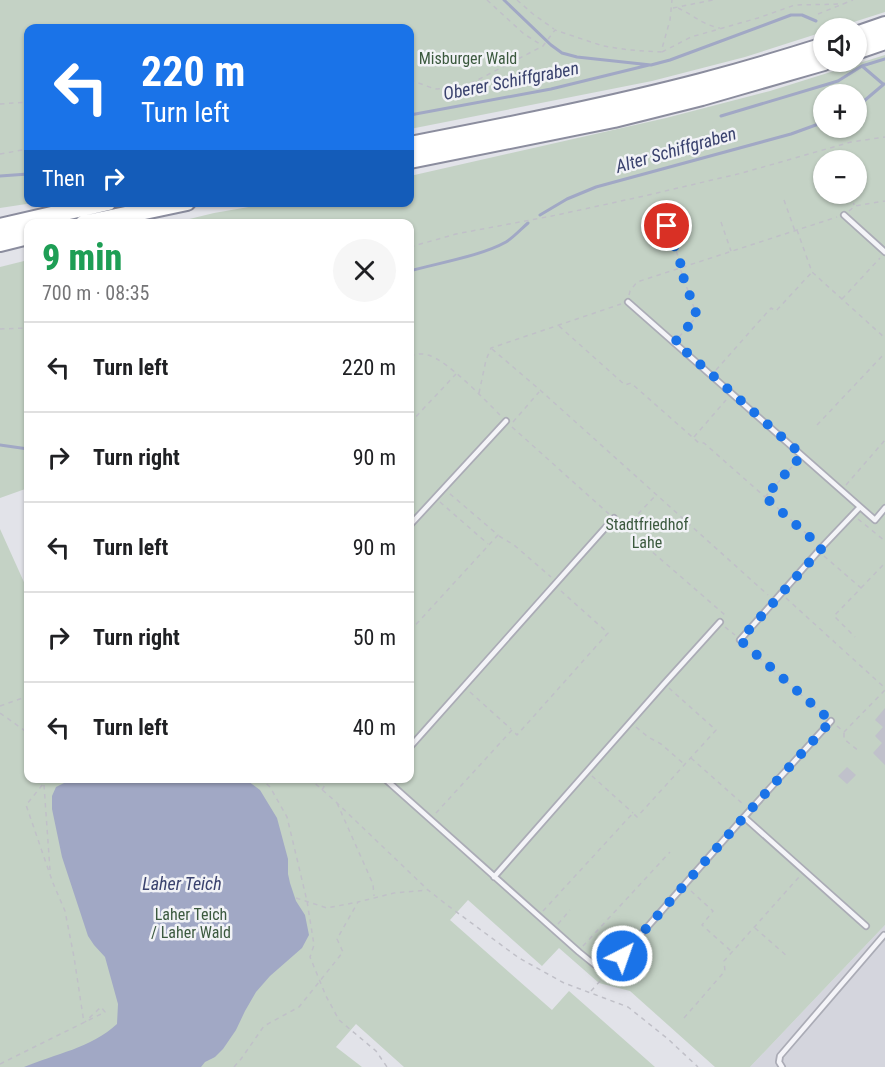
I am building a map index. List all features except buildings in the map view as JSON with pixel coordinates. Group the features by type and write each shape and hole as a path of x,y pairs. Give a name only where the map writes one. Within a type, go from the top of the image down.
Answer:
{"highway":[{"path":"867,31 885,25"},
{"path":"867,47 885,41"},
{"path":"414,144 621,101 748,70 813,49"},
{"path":"414,159 614,119 712,95 813,65"},
{"path":"35,219 86,207"},
{"path":"107,219 164,207"},
{"path":"0,227 24,221"},
{"path":"0,243 24,237"}],"lane":[{"path":"844,215 885,252"},
{"path":"628,302 875,520"},
{"path":"414,521 506,421"},
{"path":"740,640 860,507"},
{"path":"868,526 885,508"},
{"path":"414,742 614,518"},
{"path":"494,877 720,622"},
{"path":"606,974 749,810 831,721"},
{"path":"389,783 579,952 606,974 617,972"},
{"path":"744,817 866,926"},
{"path":"782,1067 779,1062 780,1056 884,936"}],"path":[{"path":"487,0 524,34 543,46"},
{"path":"518,0 555,30 603,46 661,52 691,37 795,5 844,4"},
{"path":"661,52 670,20 672,0"},
{"path":"671,8 713,0"},
{"path":"818,14 853,0"},
{"path":"678,8 705,24 721,28"},
{"path":"414,81 435,89 465,87 543,46 555,30"},
{"path":"0,104 24,102"},
{"path":"414,245 456,234 644,196 742,173 850,142 885,137"},
{"path":"0,154 24,150"},
{"path":"784,200 812,273 885,338"},
{"path":"478,394 491,348 628,302 630,291 637,282 844,215 855,206 885,201"},
{"path":"721,222 731,251"},
{"path":"667,226 697,316 675,342"},
{"path":"842,300 885,252"},
{"path":"712,375 771,308 776,311 812,273"},
{"path":"559,326 626,385 631,383 699,443 704,443 861,588"},
{"path":"0,329 24,328"},
{"path":"491,348 774,601"},
{"path":"818,425 885,352"},
{"path":"414,355 425,354 435,358 456,374 506,421"},
{"path":"414,419 456,374"},
{"path":"540,390 510,425 725,615 720,622 844,732"},
{"path":"693,438 732,393"},
{"path":"841,490 885,440"},
{"path":"765,497 802,455"},
{"path":"443,488 498,535 514,545 608,633 517,735 463,686"},
{"path":"625,528 656,495"},
{"path":"435,498 489,545"},
{"path":"853,515 885,541"},
{"path":"414,627 498,535"},
{"path":"855,636 834,616 885,563"},
{"path":"781,594 885,689 844,732 844,739 860,752"},
{"path":"587,771 637,817 716,730 664,684"},
{"path":"0,706 24,697"},
{"path":"0,713 24,730"},
{"path":"630,722 685,764"},
{"path":"429,820 512,730"},
{"path":"691,758 749,810"},
{"path":"266,783 287,817 308,901 314,945 310,957 326,996 339,1020 376,1051 387,1067"},
{"path":"314,783 447,905 519,958 564,983 628,1007 698,1067"},
{"path":"322,791 326,783"},
{"path":"44,784 50,873"},
{"path":"44,784 26,805 65,911 84,1023"},
{"path":"336,802 373,884 375,897"},
{"path":"538,916 633,813"},
{"path":"579,952 670,852"},
{"path":"684,1018 725,972 724,961 804,871"},
{"path":"684,885 713,911 702,925 732,952"},
{"path":"296,898 327,908 394,892 429,890"},
{"path":"234,1067 264,1026 299,1006 343,952 337,939 358,902"},
{"path":"553,930 570,910"},
{"path":"754,927 788,957"},
{"path":"591,992 606,974"},
{"path":"0,1064 84,1023 105,1012 101,1007 84,1023"}],"shaded area":[{"path":"885,925 885,1067 750,1067"}],"green space":[{"name":"Misburger Wald","path":"0,0 885,0 885,12 866,18 813,18 813,35 745,57 652,81 414,128 414,24 24,24 24,204 0,208"},
{"name":"Stadtfriedhof Lahe","path":"885,55 885,925 750,1067 715,1067 630,991 599,983 559,948 542,966 468,900 450,920 552,1010 569,991 655,1067 404,1067 356,1024 336,1047 362,1067 0,1067 0,529 24,582 24,783 414,783 414,219 189,219 249,207 414,207 414,175 666,118 770,91 831,72 867,72 867,61"},
{"path":"24,261 24,489 0,498 0,267"}],"water":[{"name":"Laher Teich","path":"64,783 250,783 260,790 277,818 288,859 290,883 296,901 305,915 309,935 302,948 270,976 256,992 223,1049 201,1067 24,1067 84,1045 117,1024 118,1004 105,957 88,936 62,857 52,809 52,796 56,787"}],"waterway":[{"name":"Oberer Schiffgraben","path":"504,0 562,53 577,57 651,65 791,15 802,15 813,20"},
{"path":"721,116 838,81 862,66 885,59"},
{"name":"Oberer Schiffgraben","path":"414,114 551,89 649,65"},
{"path":"867,70 883,84"},
{"name":"Alter Schiffgraben","path":"867,98 884,84"},
{"name":"Alter Schiffgraben","path":"540,215 567,199 596,187 813,126"},
{"name":"Oberer Schiffgraben","path":"0,176 24,174"},
{"name":"Alter Schiffgraben","path":"414,270 496,247 509,240 528,223"},
{"name":"Alter Schiffgraben","path":"0,445 24,448"}],"route":[{"path":"622,956 831,721 740,640 822,548 765,497 802,455 675,342 697,316 667,226"}],"park label":[{"name":"Laher Teich / Laher Wald","path":"191,923"}]}
